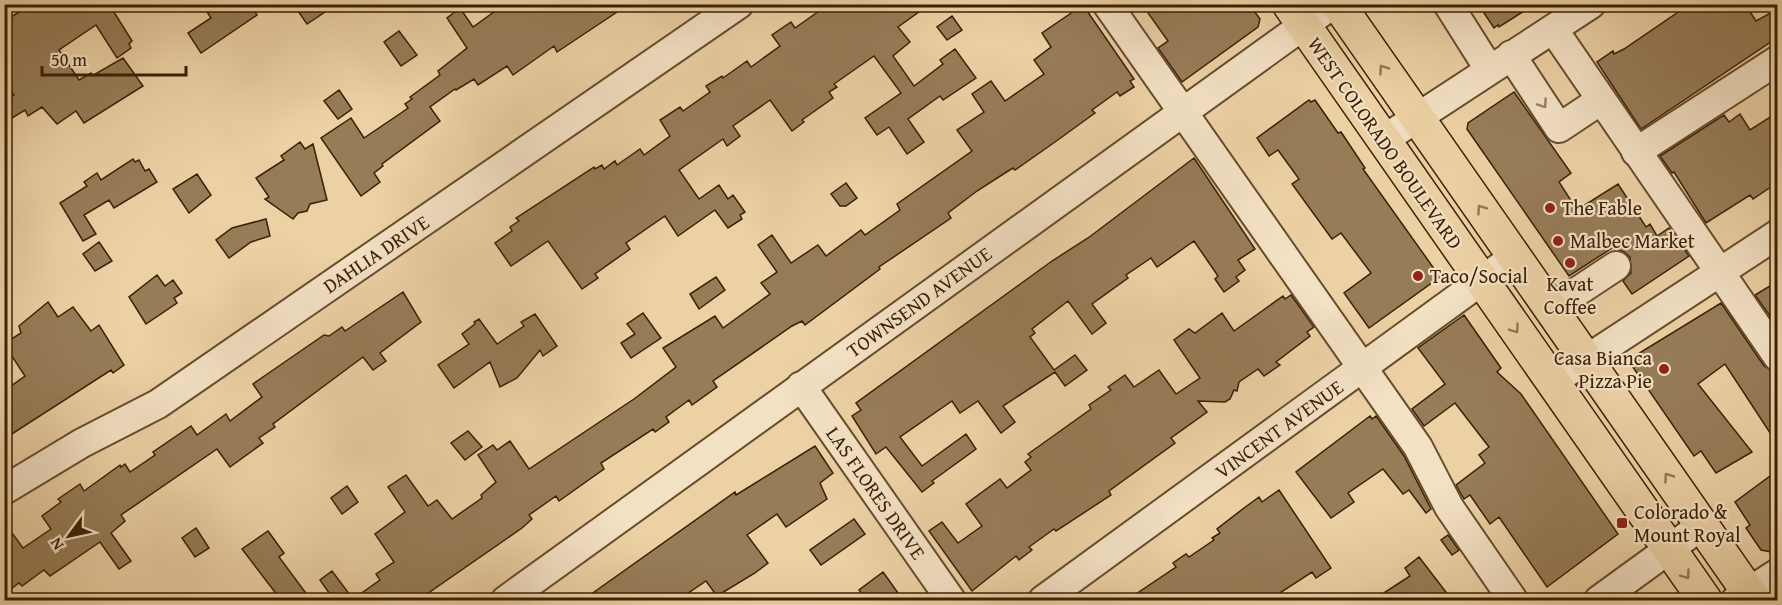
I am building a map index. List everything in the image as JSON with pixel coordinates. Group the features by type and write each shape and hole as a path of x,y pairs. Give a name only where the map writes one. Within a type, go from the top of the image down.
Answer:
{"main road":[{"name":"WEST COLORADO BOULEVARD","path":"1336,4 1586,358 1701,526 1746,598"},
{"name":"WEST COLORADO BOULEVARD","path":"1296,15 1705,600"}],"street":[{"name":"DAHLIA DRIVE","path":"4,490 82,443 158,404 739,4"},
{"path":"1107,4 1361,369 1418,447 1449,507 1513,600"},
{"name":"TOWNSEND AVENUE","path":"506,600 1182,113 1296,15 1336,4"},
{"path":"1448,4 1560,129 1601,100"},
{"path":"1383,140 1591,4"},
{"path":"1553,29 1717,273 1778,357"},
{"path":"1636,152 1778,60"},
{"path":"1552,382 1778,234"},
{"name":"VINCENT AVENUE","path":"1043,600 1514,257"},
{"path":"1551,309 1616,266"},
{"name":"LAS FLORES DRIVE","path":"801,386 951,600"},
{"path":"1601,600 1701,526"},
{"path":"1746,598 1778,573"}],"building":[{"path":"33,4 109,4 132,41 129,44 131,48 117,58 96,25 59,50 79,80 91,73 92,76 123,58 143,86 84,123 76,111 57,124 42,107 28,116 25,110 4,123 4,101 14,95 4,81 4,21"},
{"path":"202,4 250,4 257,15 201,53 188,33 211,18"},
{"path":"307,4 337,4 307,24 298,11"},
{"path":"505,4 629,4 557,52 554,46 513,75 507,66 478,85 474,79 455,89 430,107 440,121 382,164 383,166 374,173 380,182 361,196 321,138 351,118 364,138 408,108 405,104 412,99 410,97 440,75 438,71 467,48 447,18 460,8 473,27"},
{"path":"829,4 930,4 898,27 910,42 893,56 914,86 943,64 940,60 955,49 976,78 943,100 940,96 908,119 924,142 907,154 889,127 877,135 865,118 901,93 874,56 834,84 837,87 829,92 833,98 802,120 804,122 792,131 770,100 733,126 740,136 727,146 723,139 679,170 699,199 719,185 728,199 733,195 745,212 740,215 742,219 728,228 715,210 678,236 665,216 626,243 630,249 595,274 598,278 582,289 548,241 511,266 495,243 512,231 510,227 519,221 516,218 594,167 595,169 602,165 604,169 615,161 617,165 640,149 644,155 670,136 660,120 680,107 683,111 710,92 706,86 722,76 723,78 747,61 751,67 780,46 772,35 791,22 795,28"},
{"path":"1160,4 1249,4 1260,19 1258,27 1182,82 1158,48 1168,41 1148,13"},
{"path":"1478,4 1535,4 1494,28"},
{"path":"1690,4 1745,4 1756,21 1778,9 1778,37 1641,129 1597,62 1613,51 1614,54 1624,49"},
{"path":"1083,5 1134,79 1130,81 1134,87 1120,96 1117,92 1092,110 1095,113 1055,142 1015,170 1013,168 977,191 948,213 951,218 879,267 880,269 805,325 802,321 792,326 713,381 717,387 692,405 689,400 666,417 669,422 655,432 653,429 601,463 604,469 559,501 556,496 529,515 532,519 522,528 427,594 432,600 334,600 320,580 332,571 353,599 380,580 376,574 394,562 375,534 405,512 388,487 406,475 428,506 437,500 452,519 482,498 481,495 496,482 478,455 493,445 497,450 510,441 529,469 634,399 676,367 663,348 715,316 723,328 770,294 761,283 777,272 758,245 772,235 791,263 818,245 826,256 861,230 865,235 900,210 897,204 972,151 957,130 984,112 972,94 991,81 1005,101 1044,74 1034,60 1051,47 1042,33"},
{"path":"952,16 962,30 947,40 937,27"},
{"path":"399,31 417,55 401,66 384,42"},
{"path":"339,90 352,109 338,119 324,101"},
{"path":"1514,92 1571,173 1559,182 1577,210 1618,184 1646,227 1650,224 1657,236 1669,228 1689,256 1632,294 1623,281 1631,273 1630,257 1612,248 1569,276 1467,129 1468,123"},
{"path":"1309,100 1311,102 1315,100 1338,133 1341,132 1365,168 1363,169 1440,277 1369,328 1344,293 1371,273 1341,233 1332,239 1292,184 1299,179 1278,150 1269,156 1257,138"},
{"path":"1778,112 1778,182 1753,199 1750,195 1706,223 1674,172 1672,173 1660,156 1724,115 1729,122 1740,114 1750,130"},
{"path":"300,142 305,149 313,144 327,200 310,204 307,211 298,213 293,219 265,199 269,197 256,178 284,160 281,156"},
{"path":"1194,158 1255,249 1238,260 1245,270 1236,277 1239,281 1224,292 1215,279 1218,276 1194,241 1157,267 1151,258 1126,275 1128,278 1092,304 1106,323 1092,334 1068,301 1032,329 1035,333 1030,337 1054,370 1075,355 1087,370 1065,386 1055,372 1003,406 1015,422 1001,433 978,401 960,413 952,401 900,437 922,466 966,434 976,449 932,481 934,483 922,492 886,447 876,454 852,416 861,410 856,403 1052,261 1088,238"},
{"path":"133,159 135,162 139,160 145,171 149,169 157,182 114,208 109,200 84,215 96,234 83,241 60,203 87,186 84,182 97,173 101,180"},
{"path":"197,174 211,195 189,213 173,189"},
{"path":"846,183 857,198 846,206 840,206 831,194"},
{"path":"266,219 270,236 251,242 229,258 216,240 232,228"},
{"path":"99,242 112,261 95,271 83,254"},
{"path":"157,275 165,286 173,280 182,293 174,298 177,303 146,324 129,297"},
{"path":"716,277 725,290 699,309 690,294"},
{"path":"1778,281 1778,327 1755,295"},
{"path":"403,292 421,322 380,353 386,361 373,370 363,357 273,424 275,427 259,438 263,443 230,467 217,449 121,515 125,521 111,533 131,561 119,569 100,542 50,576 44,570 22,586 19,583 4,594 4,522 23,548 51,529 42,516 61,502 58,499 80,484 84,491 120,465 121,467 125,464 130,472 155,455 153,452 191,426 197,435 226,414 230,421 262,397 253,384 324,335 329,336 342,327 345,331"},
{"path":"1291,295 1314,327 1307,332 1310,336 1276,362 1280,365 1264,376 1258,369 1239,382 1237,391 1234,390 1230,399 1225,402 1198,401 1207,412 1171,438 1175,443 1109,491 1111,495 1056,531 1054,529 1029,547 1032,550 1019,560 1016,556 972,591 929,531 942,522 958,543 982,526 966,504 1000,479 1007,488 1031,470 1025,462 1031,457 1028,454 1091,409 1089,405 1111,390 1108,387 1125,375 1134,387 1159,370 1176,394 1200,378 1174,340 1189,329 1195,333 1222,313 1234,331 1283,296 1285,299"},
{"path":"48,302 58,317 73,307 91,331 99,325 124,365 113,373 111,370 4,439 4,391 25,376 4,344 21,333 19,326"},
{"path":"1721,303 1764,366 1778,373 1778,445 1725,364 1698,384 1752,452 1716,473 1701,451 1694,456 1628,360"},
{"path":"643,313 661,338 631,358 621,343 635,334 627,324"},
{"path":"535,314 557,346 543,356 540,350 517,378 500,387 490,362 454,388 438,365 469,344 462,334 475,324 474,322 479,319 497,344 524,326 521,322"},
{"path":"1464,315 1501,368 1497,372 1521,394 1618,534 1547,587 1499,517 1490,524 1470,495 1464,499 1456,485 1485,463 1479,455 1489,447 1455,403 1424,426 1412,409 1445,384 1418,348"},
{"path":"1370,416 1372,419 1376,416 1404,456 1431,509 1426,513 1409,490 1403,494 1383,469 1348,493 1354,502 1331,518 1296,472"},
{"path":"468,431 482,447 465,460 451,443"},
{"path":"815,446 833,473 820,483 827,499 786,527 777,514 747,535 768,563 755,573 717,596 706,581 678,600 583,600 735,492 736,495"},
{"path":"1770,476 1778,487 1778,547 1771,552 1761,550 1746,528 1750,525 1735,502"},
{"path":"347,486 358,502 342,514 331,498"},
{"path":"1279,490 1331,568 1316,578 1312,572 1269,600 1127,600 1176,567 1173,563 1186,554 1189,557 1214,540 1212,538 1220,533 1217,529 1259,497 1262,502"},
{"path":"854,519 865,534 821,565 810,550"},
{"path":"196,528 209,548 195,557 182,538"},
{"path":"268,531 284,553 279,557 311,600 281,600 242,549"},
{"path":"1448,535 1459,550 1452,555 1441,540"},
{"path":"1419,557 1452,600 1373,600 1410,576 1405,568"},
{"path":"883,572 903,600 866,600 859,590"}],"place":[{"name":"The Fable","path":"1550,208"},
{"name":"Malbec Market","path":"1558,241"},
{"name":"Kavat Coffee","path":"1570,263"},
{"name":"Taco/Social","path":"1418,276"},
{"name":"Casa Bianca Pizza Pie","path":"1664,369"},
{"name":"Colorado & Mount Royal","path":"1622,523"}]}
